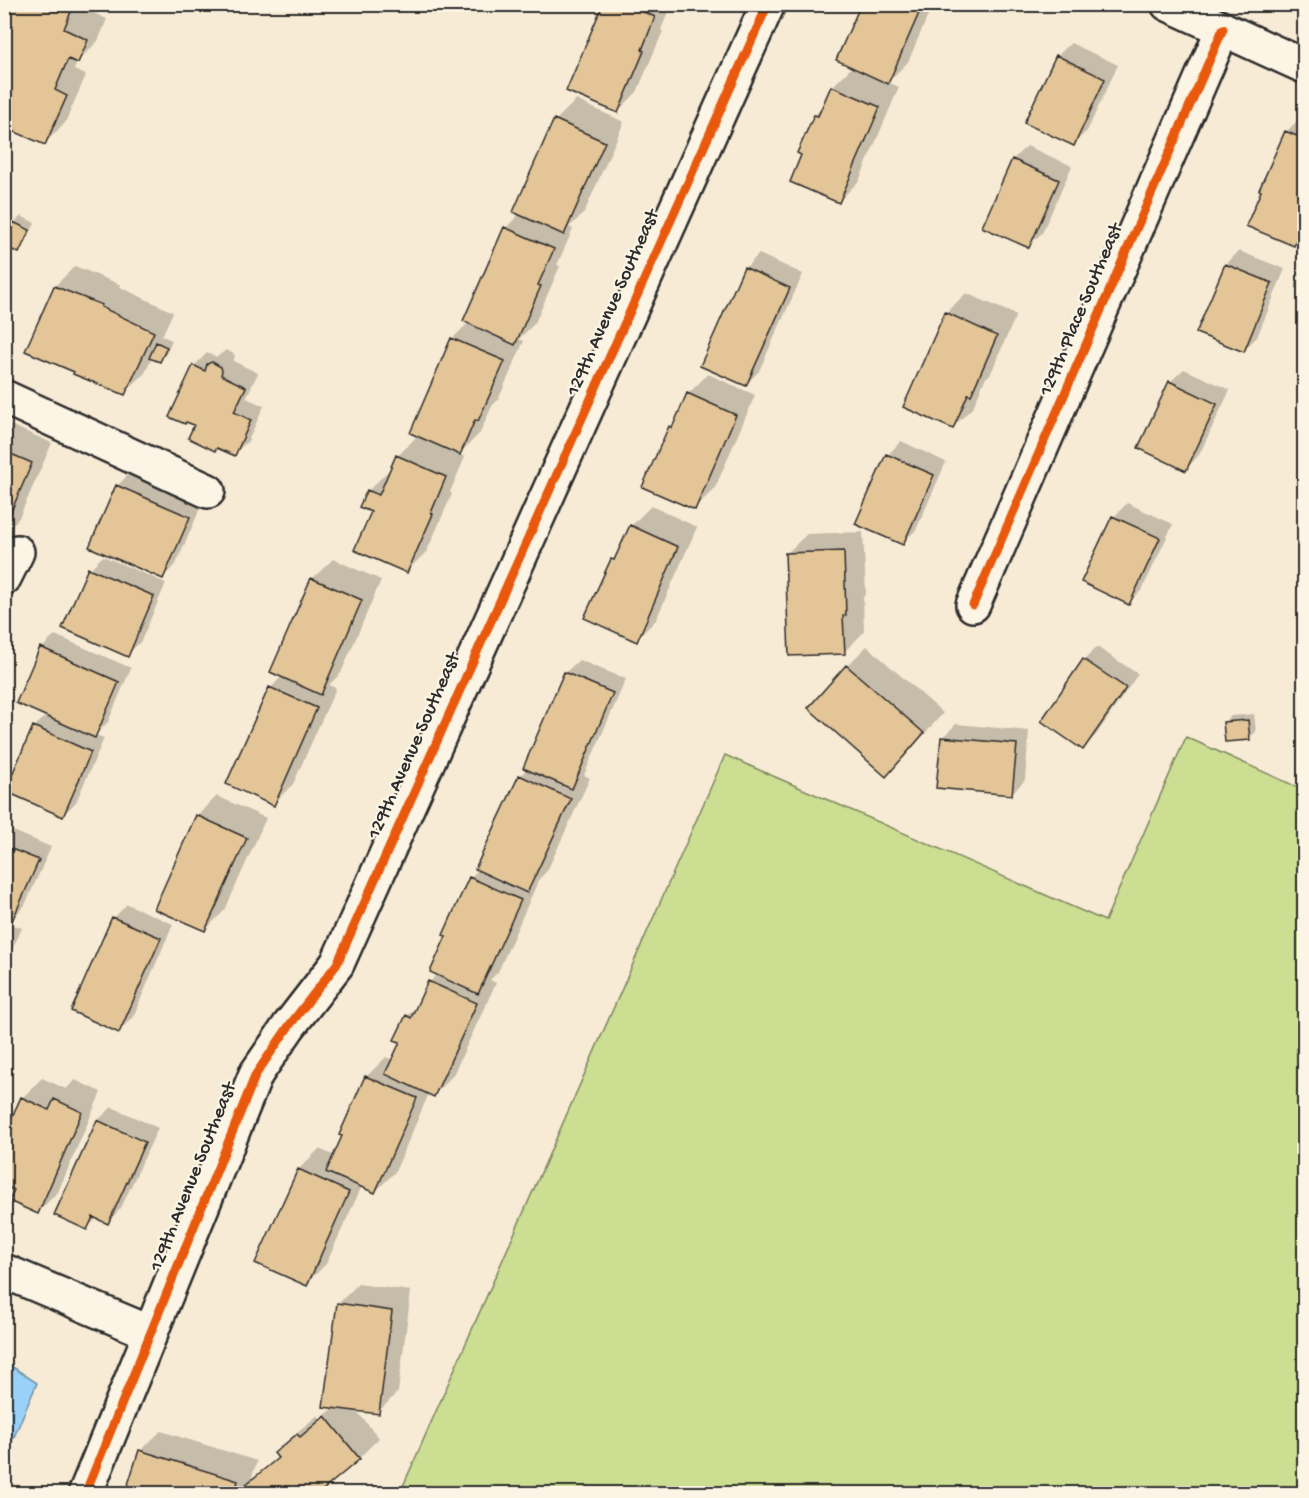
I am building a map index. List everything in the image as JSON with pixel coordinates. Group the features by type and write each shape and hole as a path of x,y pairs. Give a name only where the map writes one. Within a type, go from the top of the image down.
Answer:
{"street":[{"name":"129th Avenue Southeast","path":"85,1494 255,1074 337,964 768,4"},
{"path":"1168,4 1305,66"},
{"name":"129th Place Southeast","path":"973,605 1223,29"},
{"path":"4,397 208,491"},
{"path":"4,1271 151,1332"}],"green space":[{"path":"1186,737 1304,790 1304,1493 400,1493 725,755 1105,921"}],"water":[{"path":"5,1362 37,1383 5,1458"}],"building":[{"path":"10,4 63,4 72,9 64,29 88,40 78,63 68,59 55,90 67,96 45,145 4,127 4,16"},
{"path":"603,4 626,4 655,17 642,50 644,51 618,113 566,91"},
{"path":"861,4 923,4 888,84 836,60"},
{"path":"1056,55 1105,79 1074,146 1024,123"},
{"path":"831,86 880,107 839,203 790,182 801,155 797,153 814,115 818,116"},
{"path":"554,119 605,142 564,235 513,212"},
{"path":"1285,131 1304,139 1304,223 1294,246 1246,226"},
{"path":"1012,159 1059,180 1029,248 982,227"},
{"path":"13,222 30,230 19,253 4,246"},
{"path":"504,227 554,249 538,285 541,286 515,345 463,321"},
{"path":"1225,264 1272,283 1244,352 1196,333"},
{"path":"744,267 790,288 746,386 700,366"},
{"path":"54,286 102,305 101,307 154,332 125,395 25,351"},
{"path":"945,312 997,336 953,429 903,407"},
{"path":"451,338 505,361 460,455 410,433"},
{"path":"156,342 167,347 160,362 149,358"},
{"path":"212,362 221,367 221,375 246,387 234,412 251,420 235,456 217,448 215,451 188,438 194,425 169,417 193,365 205,371 207,364"},
{"path":"1169,381 1217,404 1186,471 1138,448"},
{"path":"687,393 736,415 695,510 642,487 669,426 672,428"},
{"path":"4,451 32,463 4,528"},
{"path":"886,454 934,475 903,545 855,524"},
{"path":"396,455 446,477 431,513 433,514 407,573 354,550 371,512 359,507 367,490 379,495"},
{"path":"116,485 190,517 163,579 89,547"},
{"path":"1112,516 1160,538 1129,605 1081,582"},
{"path":"630,525 678,547 637,642 584,618 611,559 614,560"},
{"path":"844,551 845,654 789,656 785,553"},
{"path":"88,568 154,596 128,657 62,628"},
{"path":"311,578 362,600 321,695 270,672"},
{"path":"40,647 119,682 95,738 16,703"},
{"path":"1083,659 1126,688 1083,750 1041,721"},
{"path":"846,665 924,733 886,777 808,708"},
{"path":"564,672 613,693 572,789 523,768"},
{"path":"269,687 317,708 274,806 226,784"},
{"path":"1248,720 1250,740 1225,742 1223,722"},
{"path":"33,726 91,752 63,817 5,791"},
{"path":"941,737 1017,744 1012,795 936,788"},
{"path":"519,775 571,799 527,893 475,869"},
{"path":"196,815 247,838 205,931 154,909"},
{"path":"4,846 39,860 12,921 4,917"},
{"path":"469,877 521,900 478,994 430,972 446,936 443,935"},
{"path":"112,917 161,938 119,1033 71,1011"},
{"path":"428,981 477,1003 434,1097 385,1074 400,1042 394,1040 406,1015 411,1018"},
{"path":"365,1076 417,1098 375,1193 326,1172 342,1136 339,1135"},
{"path":"21,1097 49,1110 54,1099 82,1112 38,1214 9,1201 14,1190 4,1186 4,1135"},
{"path":"97,1120 145,1142 108,1224 93,1217 87,1230 54,1215"},
{"path":"298,1169 349,1192 307,1286 255,1263"},
{"path":"337,1303 392,1311 379,1414 323,1407"},
{"path":"325,1416 360,1459 318,1494 252,1494 245,1485 278,1458 274,1453 297,1434 300,1437"},
{"path":"139,1450 238,1481 234,1494 125,1494"}],"cycle path":[{"path":"85,1494 256,1074 289,1026 337,964 768,4"},
{"path":"973,605 1223,29"}]}
